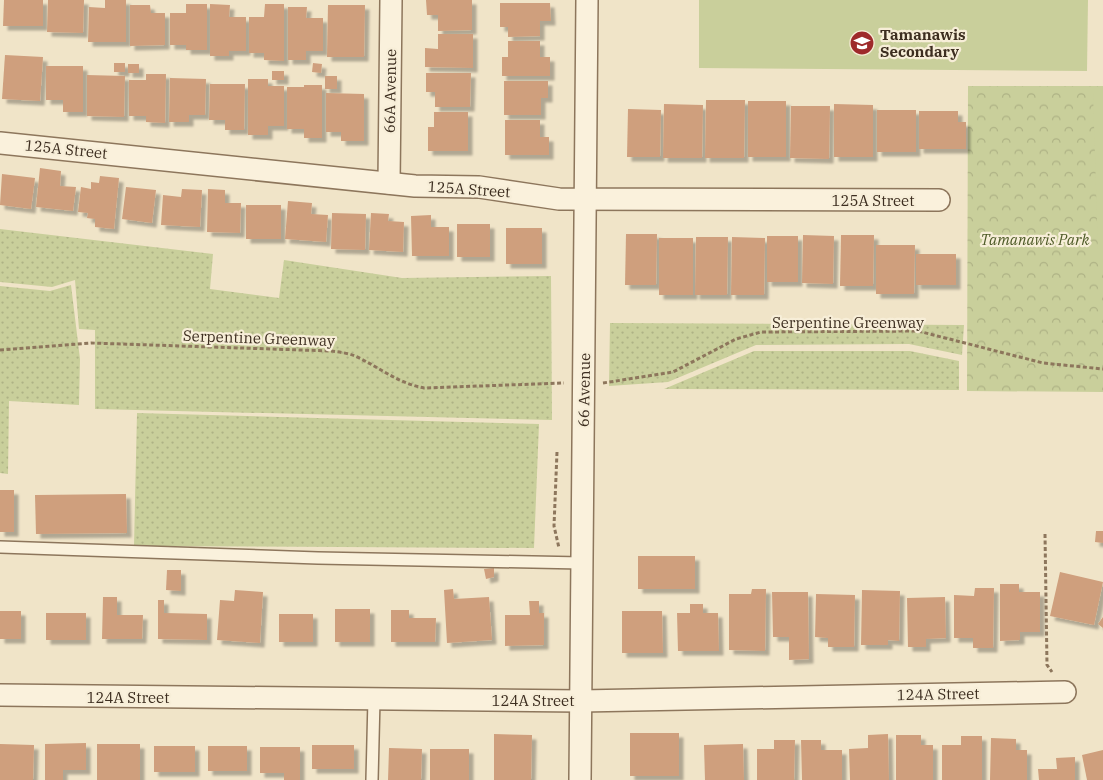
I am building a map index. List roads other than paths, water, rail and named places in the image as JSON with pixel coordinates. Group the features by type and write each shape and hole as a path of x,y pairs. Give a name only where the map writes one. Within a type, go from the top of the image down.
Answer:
{"street":[{"name":"66A Avenue","path":"389,183 392,0"},
{"name":"66 Avenue","path":"580,780 588,0"},
{"name":"125A Street","path":"0,143 415,186 479,187 559,199 939,200"},
{"name":"124A Street","path":"0,695 581,700 1065,692"}],"lane":[{"path":"0,547 318,558 582,563"},
{"path":"372,780 374,699"}],"place":[{"name":"Tamanawis Secondary","path":"862,43"}],"park label":[{"name":"Tamanawis Park","path":"1035,239"}]}
